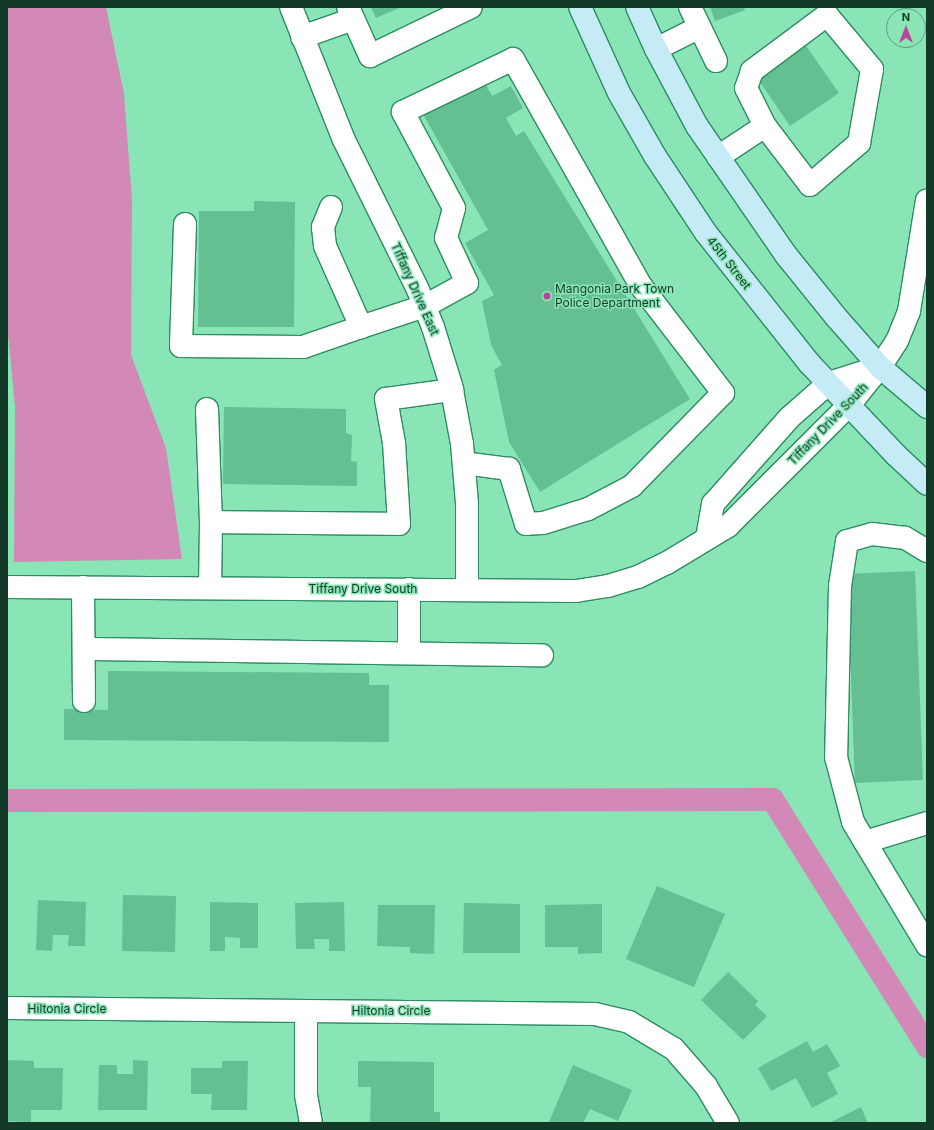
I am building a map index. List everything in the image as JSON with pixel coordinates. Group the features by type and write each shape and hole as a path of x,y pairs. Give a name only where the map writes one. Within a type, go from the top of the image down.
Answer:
{"main road":[{"name":"45th Street","path":"580,7 619,93 655,156 706,233 796,346 896,455 927,484"},
{"path":"637,7 656,49 697,126 786,255 836,317 880,367 927,407"}],"street":[{"name":"Tiffany Drive East","path":"291,7 344,140 424,306 452,390 464,464 467,503 467,590"},
{"path":"302,37 350,13 370,56 471,7"},
{"path":"690,7 716,61"},
{"path":"827,15 872,69 859,143 810,185 765,126 746,88 752,71 827,15"},
{"path":"656,49 700,28"},
{"path":"185,224 181,346 303,347 424,306 467,283 446,238 454,208 403,112 513,59 641,286 723,393 632,486 588,509 542,523 526,524 509,469 464,464"},
{"path":"718,157 765,126"},
{"path":"880,367 897,341 909,311 927,200"},
{"path":"330,207 323,227 325,246 361,327"},
{"name":"Tiffany Drive South","path":"707,538 713,504 789,418 829,383 880,367"},
{"name":"Tiffany Drive South","path":"7,587 576,590 608,586 653,570 728,526 850,404 880,367"},
{"path":"211,522 399,524 394,443 386,399 452,390"},
{"path":"207,409 211,522 210,588"},
{"path":"927,551 905,538 872,534 846,541 840,586 836,757 853,822 927,945"},
{"path":"83,587 85,649 84,702"},
{"path":"409,589 409,654"},
{"path":"85,649 542,655"},
{"path":"865,842 927,822"},
{"name":"Hiltonia Circle","path":"7,1008 577,1013 612,1017 629,1022 674,1048 706,1086 728,1123"},
{"path":"306,1011 306,1095 311,1123"}],"shaded area":[{"path":"7,7 106,7 124,94 132,200 131,355 166,448 182,559 14,562 15,407 7,323"}],"building":[{"path":"371,7 401,7 376,18"},
{"path":"710,7 744,7 745,10 715,21"},
{"path":"806,46 839,93 790,126 758,79"},
{"path":"483,79 492,96 511,86 523,108 506,118 516,136 524,131 690,399 540,492 509,442 494,370 502,365 491,345 482,301 494,295 465,243 488,230 423,114"},
{"path":"254,201 295,202 294,327 198,327 199,211 254,211"},
{"path":"224,407 346,409 346,433 352,435 351,461 357,462 357,486 223,484"},
{"path":"915,571 923,780 855,783 847,574"},
{"path":"108,671 369,673 369,685 389,685 389,742 64,740 64,709 108,710"},
{"path":"657,886 725,914 694,987 626,959"},
{"path":"123,895 176,896 175,952 122,951"},
{"path":"38,900 86,902 85,946 68,946 69,935 53,935 52,951 36,950"},
{"path":"210,902 258,903 258,948 240,948 240,938 225,937 225,951 210,951"},
{"path":"344,902 345,951 329,951 329,939 314,939 315,949 296,949 295,903"},
{"path":"464,903 520,904 520,953 463,953"},
{"path":"602,904 602,953 578,954 578,947 545,947 545,905"},
{"path":"378,905 435,905 434,954 410,953 410,947 377,946"},
{"path":"728,972 758,1001 755,1005 767,1016 743,1040 701,1000"},
{"path":"807,1041 813,1052 827,1044 840,1066 827,1073 838,1094 812,1108 796,1078 771,1091 758,1068"},
{"path":"7,1060 34,1061 34,1068 63,1068 62,1110 31,1110 31,1122 7,1121"},
{"path":"133,1060 148,1061 147,1110 98,1110 99,1065 117,1065 117,1074 133,1074"},
{"path":"222,1061 248,1061 247,1110 211,1110 212,1094 191,1094 191,1068 222,1068"},
{"path":"358,1061 434,1062 434,1112 440,1112 440,1123 370,1123 371,1087 358,1087"},
{"path":"573,1065 632,1090 618,1121 590,1109 583,1123 549,1122"},
{"path":"861,1107 868,1123 829,1123"}],"waterway":[{"path":"7,800 772,799 927,1046"}],"place":[{"name":"Mangonia Park Town Police Department","path":"547,296"}]}
